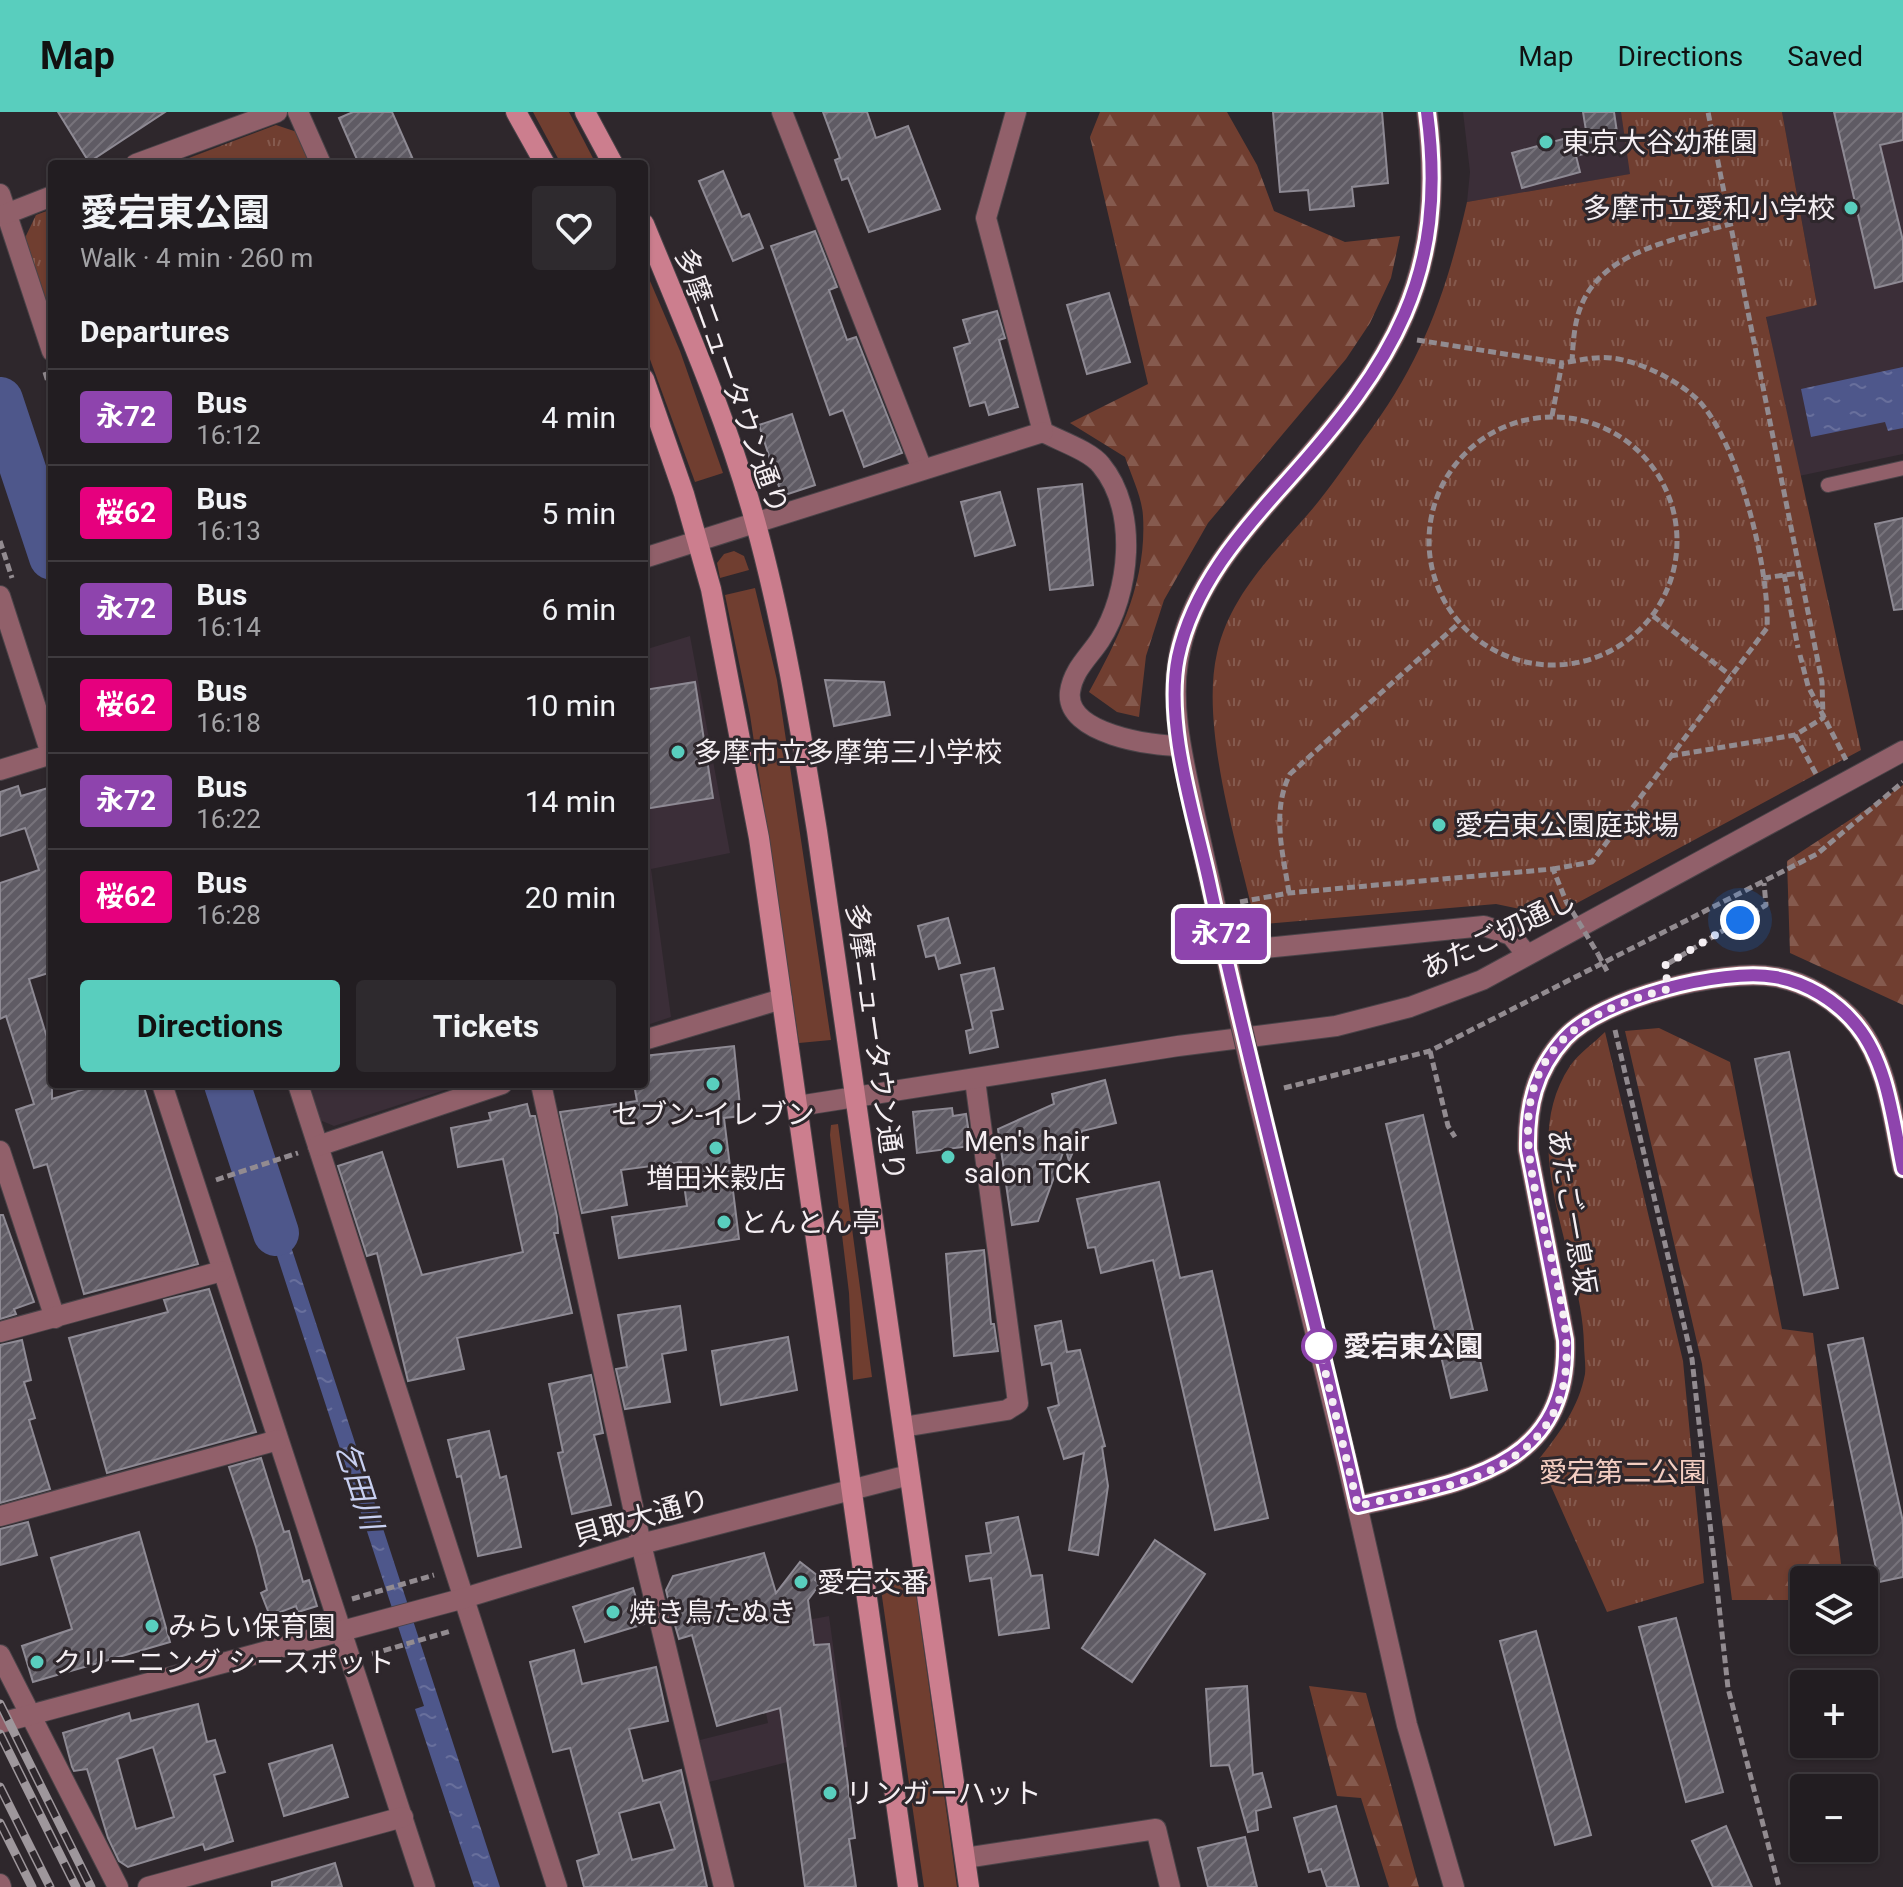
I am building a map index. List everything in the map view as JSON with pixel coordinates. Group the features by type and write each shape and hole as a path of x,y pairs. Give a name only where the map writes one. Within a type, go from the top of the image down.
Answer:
{"main road":[{"path":"516,112 543,160"},
{"path":"585,112 611,160"},
{"name":"多摩ニュータウン通り","path":"648,234 694,343 755,522 791,676 969,1887"},
{"path":"648,391 699,540 739,718 798,1106 908,1887"}],"street":[{"path":"145,160 239,117 277,112"},
{"path":"298,112 319,160"},
{"path":"782,112 922,469"},
{"path":"1016,112 986,218 1043,432"},
{"path":"1427,112 1432,146 1431,208 1419,277 1394,341 1357,399 1237,536 1209,581 1190,620 1178,660 1180,746 1233,989 1358,1506 1407,1725 1454,1887"},
{"path":"48,197 3,204 48,339"},
{"path":"648,557 1043,432 1100,463 1118,495 1124,524 1125,563 1117,606 1101,639 1075,673 1069,696 1073,706 1093,728 1149,746 1180,746"},
{"path":"0,596 48,743"},
{"name":"あたご切通し","path":"798,1106 1178,1046 1336,1026 1410,1007 1482,980 1903,751"},
{"path":"0,770 48,756"},
{"path":"1225,952 1484,926 1511,935 1527,955"},
{"name":"あたご一息坂","path":"1358,1506 1474,1477 1519,1454 1543,1429 1561,1392 1565,1340 1528,1150 1530,1100 1551,1056 1567,1036 1615,1004 1729,976 1777,977 1821,994 1857,1025 1876,1060 1903,1168"},
{"path":"648,1039 782,999"},
{"path":"903,1427 1007,1410 1018,1403 975,1080"},
{"path":"163,1088 278,1440 350,1629 425,1887"},
{"path":"299,1088 454,1601 557,1887"},
{"path":"318,1146 490,1088"},
{"path":"542,1088 641,1544 724,1887"},
{"path":"0,1151 55,1318"},
{"path":"0,1332 222,1271"},
{"path":"0,1516 278,1440"},
{"name":"貝取大通り","path":"350,1629 641,1544 909,1475"},
{"path":"0,1723 350,1629"},
{"path":"0,1655 118,1887"},
{"path":"148,1887 403,1817"},
{"path":"965,1858 1156,1829 1170,1887"}],"lane":[{"path":"1828,485 1903,468"}],"path":[{"path":"1708,112 1822,682 1823,718"},
{"path":"1572,362 1581,305 1600,276 1638,251 1730,224"},
{"path":"1240,902 1289,893 1553,869 1592,862 1767,628 1768,599 1750,517 1729,450 1699,402 1660,374 1611,358 1562,363 1415,339"},
{"path":"1552,416 1562,363"},
{"path":"1552,416 1591,422 1626,440 1654,468 1672,503 1678,542 1671,581 1653,616 1627,642 1594,659 1558,666 1521,662 1498,652 1459,623 1438,588 1429,549 1433,509 1450,472 1477,442 1513,423 1552,416"},
{"path":"1763,578 1800,573"},
{"path":"1784,574 1808,686 1846,761"},
{"path":"1653,616 1730,675"},
{"path":"1289,893 1278,817 1280,793 1290,774 1459,623"},
{"path":"1670,756 1795,735 1823,718"},
{"path":"1795,735 1818,778"},
{"path":"1284,1088 1430,1051 1817,854 1903,782"},
{"path":"1553,869 1566,901 1607,971"},
{"path":"1669,989 1664,966 1766,905 1764,883"},
{"path":"1615,1030 1692,1359 1728,1688 1779,1887"},
{"path":"1430,1051 1448,1126 1455,1137"},
{"path":"218,1179 292,1155"},
{"path":"347,1601 439,1574"},
{"path":"365,1656 456,1630"}],"shaded area":[{"name":"東京大谷幼稚園","path":"1463,112 1621,112 1631,174 1467,202 1470,172"},
{"name":"多摩市立愛和小学校","path":"1782,112 1903,112 1903,454 1799,476 1766,316 1817,305"},
{"name":"多摩市立多摩第三小学校","path":"690,636 730,853 651,869 671,1017 648,1025 648,649"},
{"path":"305,1088 451,1088 334,1126 315,1118"},
{"path":"829,1616 847,1747 709,1782 700,1740 768,1723 749,1631"}],"green space":[{"path":"533,112 569,112 594,160 559,160"},
{"path":"1100,112 1227,112 1257,165 1274,211 1345,242 1400,236 1391,278 1370,323 1346,359 1208,523 1164,600 1146,656 1139,717 1117,712 1089,692 1111,651 1136,586 1143,540 1141,501 1125,457 1070,423 1148,384 1090,137"},
{"path":"1621,112 1782,112 1817,305 1766,317 1861,750 1553,916 1496,904 1264,924 1254,917 1230,821 1213,715 1217,653 1230,616 1250,582 1334,482 1402,382 1440,297 1467,202 1630,174"},
{"path":"276,125 297,132 310,160 184,160"},
{"path":"48,210 48,318 23,242 36,215"},
{"path":"648,276 680,351 723,473 695,482 648,354"},
{"path":"734,551 744,556 749,570 720,578 717,563 724,554"},
{"path":"755,588 777,680 831,1040 799,1043 750,715 725,595"},
{"path":"1903,785 1903,1005 1790,953 1787,861"},
{"path":"1659,1028 1730,1062 1782,1329 1813,1333 1841,1566 1790,1566 1790,1600 1732,1600 1702,1364 1625,1031"},
{"name":"愛宕第二公園","path":"1605,1032 1683,1361 1704,1583 1607,1612 1539,1459 1573,1409 1585,1370 1581,1310 1556,1203 1550,1167 1549,1132 1555,1098 1570,1066"},
{"path":"838,1124 872,1377 853,1380 849,1293 830,1135 831,1125"},
{"path":"913,1572 957,1887 924,1887 879,1576"},
{"path":"1309,1686 1366,1693 1419,1887 1389,1887 1361,1798 1337,1796"}],"water":[{"path":"1903,367 1903,428 1888,431 1885,422 1811,437 1801,389"},
{"path":"267,1173 500,1887 474,1887 415,1709 424,1706 251,1176"}],"building":[{"path":"58,112 165,112 92,160 88,160"},
{"path":"353,112 392,112 413,160 357,160 339,118"},
{"path":"823,112 867,112 876,138 908,126 940,209 869,232 848,178 842,180 835,160 840,158"},
{"path":"1273,112 1382,112 1388,183 1352,187 1354,206 1310,210 1308,190 1280,192"},
{"path":"1583,112 1614,112 1618,139 1588,143"},
{"path":"1834,112 1903,112 1903,140 1880,145 1903,241 1903,281 1875,288"},
{"path":"1581,134 1587,153 1576,156 1580,172 1522,188 1512,153"},
{"path":"723,171 742,217 749,214 763,248 733,261 699,181"},
{"path":"815,231 837,287 829,290 847,340 856,337 902,453 864,467 843,410 830,415 771,246"},
{"path":"1109,293 1130,362 1087,374 1067,305"},
{"path":"997,311 1005,338 999,340 1018,407 989,415 985,402 970,406 954,348 970,343 963,320"},
{"path":"792,414 815,485 782,496 759,425"},
{"path":"1082,484 1093,585 1050,590 1038,489"},
{"path":"1000,492 1015,545 975,556 961,502"},
{"path":"1903,518 1903,609 1894,610 1875,524"},
{"path":"825,680 884,682 890,715 834,726"},
{"path":"695,682 713,798 648,808 648,689"},
{"path":"18,786 21,796 48,788 48,973 29,979 48,1041 48,1088 52,1088 52,1099 88,1088 144,1088 198,1264 84,1294 47,1164 34,1168 16,1110 34,1104 6,1016 0,1019 0,883 39,870 25,828 0,836 0,792"},
{"path":"948,918 960,963 939,969 935,955 926,957 918,926"},
{"path":"994,968 1003,1009 991,1011 998,1047 970,1053 966,1031 973,1029 961,975"},
{"path":"734,1046 741,1116 724,1118 739,1239 619,1258 612,1217 687,1206 681,1162 621,1170 627,1205 582,1213 560,1112 637,1101 635,1088 648,1088 648,1056"},
{"path":"1789,1052 1838,1288 1804,1295 1755,1059"},
{"path":"1105,1080 1116,1123 1082,1131 1069,1161 1065,1147 1038,1221 1012,1225 998,1129 1054,1104 1052,1094"},
{"path":"527,1104 530,1116 535,1116 557,1217 558,1233 554,1233 572,1313 457,1338 464,1369 408,1381 377,1253 367,1256 338,1166 382,1152 422,1275 523,1252 503,1159 458,1167 451,1128 491,1120 489,1113"},
{"path":"952,1108 953,1116 966,1114 971,1146 917,1153 913,1112"},
{"path":"1423,1115 1487,1390 1451,1398 1386,1124"},
{"path":"1159,1182 1180,1278 1212,1271 1268,1518 1215,1530 1153,1260 1101,1273 1095,1247 1088,1248 1077,1199"},
{"path":"0,1215 3,1215 34,1302 14,1309 16,1314 0,1319"},
{"path":"984,1250 991,1324 994,1324 998,1351 954,1356 946,1254"},
{"path":"209,1289 256,1432 107,1473 69,1338 168,1312 164,1300"},
{"path":"680,1306 686,1350 662,1354 670,1402 625,1409 616,1369 627,1367 618,1315"},
{"path":"1061,1321 1067,1352 1080,1350 1105,1446 1102,1447 1108,1486 1098,1555 1069,1550 1084,1453 1064,1459 1048,1408 1059,1405 1051,1363 1042,1365 1035,1326"},
{"path":"788,1337 797,1390 721,1405 712,1351"},
{"path":"1863,1338 1903,1522 1903,1577 1879,1582 1828,1345"},
{"path":"22,1340 31,1380 24,1382 35,1418 29,1420 50,1489 0,1503 0,1345"},
{"path":"591,1375 603,1433 594,1435 611,1505 572,1514 558,1453 563,1452 549,1384"},
{"path":"489,1431 500,1478 506,1476 521,1547 478,1556 461,1476 457,1477 448,1440"},
{"path":"261,1458 284,1532 289,1531 303,1582 309,1580 317,1606 298,1612 296,1606 270,1616 261,1593 267,1590 256,1547 229,1467"},
{"path":"1018,1517 1031,1576 1042,1575 1049,1628 999,1635 991,1578 970,1581 966,1556 991,1553 986,1523"},
{"path":"28,1522 37,1555 0,1565 0,1529"},
{"path":"139,1532 170,1642 33,1682 22,1646 72,1629 51,1558"},
{"path":"1155,1540 1205,1574 1132,1682 1082,1648"},
{"path":"764,1553 776,1593 800,1562 818,1576 815,1580 820,1584 808,1600 814,1645 829,1644 855,1838 849,1839 856,1887 805,1887 780,1708 717,1726 692,1635 679,1639 672,1615 666,1590 673,1576"},
{"path":"633,1588 644,1624 585,1642 573,1607"},
{"path":"1676,1618 1723,1792 1686,1802 1639,1627"},
{"path":"1536,1631 1591,1835 1555,1845 1500,1641"},
{"path":"574,1650 582,1684 656,1667 668,1721 629,1729 643,1781 681,1770 707,1887 584,1887 577,1861 599,1854 570,1748 553,1752 530,1662","holes":["660,1802 675,1849 632,1860 619,1813"]},
{"path":"1247,1686 1253,1775 1262,1773 1271,1807 1256,1811 1258,1830 1248,1832 1229,1765 1211,1766 1206,1689"},
{"path":"198,1704 207,1742 215,1740 225,1772 214,1775 233,1841 205,1850 203,1844 128,1867 119,1861 108,1838 87,1769 74,1771 63,1733 129,1713 131,1721","holes":["153,1747 174,1817 136,1829 117,1759"]},
{"path":"332,1745 348,1797 284,1816 269,1764"},
{"path":"1336,1806 1359,1887 1327,1887 1321,1869 1309,1872 1294,1818"},
{"path":"1726,1826 1752,1887 1713,1887 1692,1841"},
{"path":"1245,1837 1257,1887 1208,1887 1198,1848"},
{"path":"335,1863 342,1887 272,1887 272,1882"}],"waterway":[{"name":"乞田川","path":"0,400 48,545"},
{"name":"乞田川","path":"228,1088 276,1233"}],"railway":[{"path":"0,1704 91,1887"},
{"path":"0,1734 76,1887"},
{"path":"0,1787 50,1887"},
{"path":"0,1823 32,1887"}],"bus line":[{"name":"永72","path":"1427,112 1432,146 1432,195 1419,277 1408,309 1374,376 1340,422 1237,536 1209,581 1190,620 1178,660 1176,698 1180,746 1220,931 1358,1506 1489,1471 1519,1454 1543,1429 1553,1413 1566,1365 1563,1314 1528,1150 1527,1121 1530,1100 1551,1056 1567,1036 1590,1018 1615,1004 1640,996 1729,976 1750,974 1777,977 1821,994 1857,1025 1869,1044 1883,1078 1903,1169"}],"place":[{"name":"東京大谷幼稚園","path":"1546,142"},
{"name":"多摩市立愛和小学校","path":"1851,208"},
{"name":"多摩市立多摩第三小学校","path":"678,752"},
{"name":"愛宕東公園庭球場","path":"1439,825"},
{"name":"セブン-イレブン","path":"713,1084"},
{"name":"増田米穀店","path":"716,1148"},
{"name":"Men's hair salon TCK","path":"948,1157"},
{"name":"とんとん亭","path":"724,1222"},
{"name":"愛宕東公園","path":"1319,1346"},
{"name":"愛宕交番","path":"801,1582"},
{"name":"焼き鳥たぬき","path":"613,1612"},
{"name":"みらい保育園","path":"152,1626"},
{"name":"クリーニング シースポット","path":"37,1662"},
{"name":"リンガーハット","path":"830,1793"}],"route":[{"path":"1319,1346 1358,1506 1474,1477 1504,1463 1530,1444 1553,1413 1566,1365 1563,1314 1528,1150 1530,1100 1539,1077 1567,1036 1590,1018 1615,1004 1669,989 1664,966 1740,920"}]}
